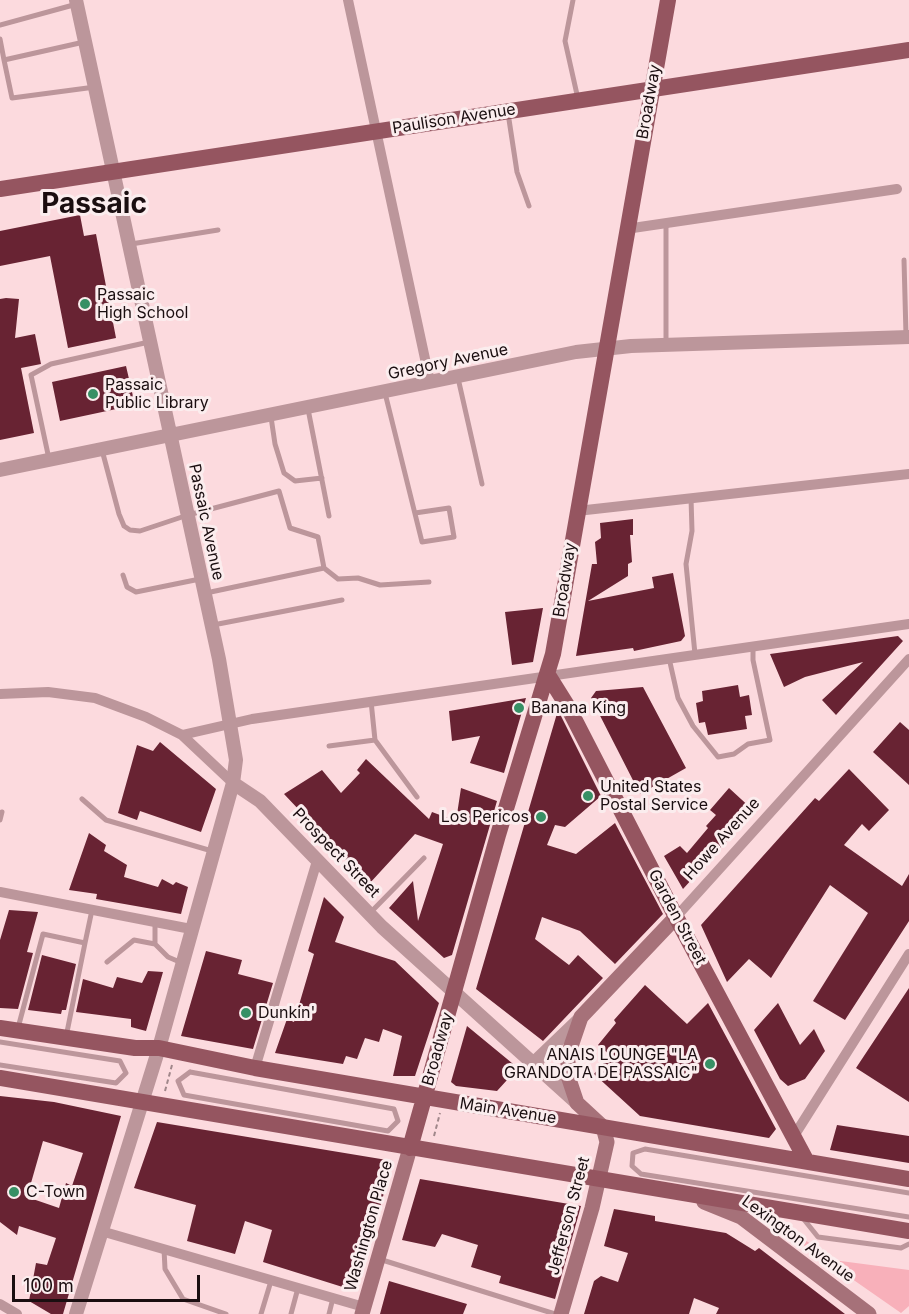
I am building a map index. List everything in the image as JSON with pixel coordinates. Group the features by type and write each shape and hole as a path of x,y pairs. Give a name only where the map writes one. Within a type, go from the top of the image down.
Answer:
{"main road":[{"name":"Broadway","path":"410,1148 498,835 548,675 668,0"},
{"name":"Paulison Avenue","path":"0,189 909,50"},
{"name":"Garden Street","path":"548,675 568,706 676,917 794,1136 805,1167"},
{"name":"Howe Avenue","path":"581,1017 676,917"},
{"path":"577,1103 568,1076 568,1055 581,1017"},
{"name":"Main Avenue","path":"8,1029 66,1038 112,1052 159,1048 203,1066 255,1068 603,1126 657,1143 805,1167 909,1179"},
{"path":"0,1078 102,1088 142,1102 195,1104 371,1135 410,1148 599,1180 649,1182 667,1190 797,1211 842,1213 909,1231"},
{"name":"Prospect Street","path":"577,1103 603,1126"},
{"name":"Jefferson Street","path":"561,1314 599,1180 607,1142 603,1126"},
{"name":"Washington Place","path":"363,1311 410,1148"},
{"name":"Lexington Avenue","path":"667,1190 722,1207 741,1217 869,1314"}],"street":[{"path":"348,0 430,382"},
{"name":"Passaic Avenue","path":"76,1314 159,1048 233,783 236,760 232,724 202,578 77,2"},
{"path":"626,229 897,189"},
{"name":"Gregory Avenue","path":"0,470 576,352 666,345 907,337"},
{"path":"577,511 909,474"},
{"path":"182,735 232,724 371,701 909,624"},
{"name":"Howe Avenue","path":"676,917 909,659"},
{"name":"Prospect Street","path":"0,694 48,692 95,698 146,717 182,735 233,783 260,801 369,914 577,1103"},
{"path":"255,1068 317,861"},
{"path":"0,892 191,929"},
{"path":"794,1136 909,954"},
{"name":"Howe Avenue","path":"533,1064 581,1017"},
{"path":"101,1231 333,1298 363,1311"},
{"path":"0,1304 16,1314"}],"lane":[{"path":"573,0 566,41 578,100"},
{"path":"0,25 77,2"},
{"path":"0,39 12,98 95,87"},
{"path":"4,60 86,42"},
{"path":"508,111 517,172 529,206"},
{"path":"666,223 666,345"},
{"path":"130,244 218,230"},
{"path":"904,260 907,337"},
{"path":"49,460 31,375 51,364 151,342"},
{"path":"458,376 482,484"},
{"path":"384,392 422,542 454,537 449,508 415,513"},
{"path":"308,407 329,516"},
{"path":"270,415 275,444 284,473 295,481 322,478"},
{"path":"102,450 124,526 130,530 140,531 188,515 279,491 290,528 318,537 324,568 338,579 358,578 380,585 429,582"},
{"path":"691,498 692,531 686,564 695,654"},
{"path":"205,594 324,568"},
{"path":"123,575 127,587 136,592 202,578"},
{"path":"211,625 342,600"},
{"path":"669,658 678,698 686,714 718,757 734,754 748,744 770,740 753,660 753,646"},
{"path":"371,701 375,740 417,796"},
{"path":"329,746 375,740"},
{"path":"82,799 106,820 214,851"},
{"path":"0,820 2,812"},
{"path":"369,914 424,858"},
{"path":"66,1038 92,910"},
{"path":"155,922 155,944"},
{"path":"8,1029 43,934 85,943"},
{"path":"106,962 134,940 155,944 168,957 182,963"},
{"path":"0,1042 112,1052 126,1073 116,1083 102,1088 0,1065"},
{"path":"195,1104 184,1095 178,1081 203,1066 394,1109 398,1121 388,1131 371,1135"},
{"path":"376,1106 380,1089"},
{"path":"657,1143 633,1153 634,1170 649,1182 842,1213 909,1217"},
{"path":"805,1167 909,1193"},
{"path":"797,1211 818,1237 901,1248 909,1244"},
{"path":"164,1249 165,1269 183,1299 226,1314"},
{"path":"378,1258 555,1314"},
{"path":"261,1314 272,1280"},
{"path":"291,1314 298,1288"},
{"path":"329,1314 333,1298"}],"path":[{"path":"163,1097 172,1065"},
{"path":"432,1143 440,1110"}],"shaded area":[{"path":"783,1224 833,1260 909,1270 909,1306 901,1313 779,1228"}],"building":[{"name":"Passaic High School","path":"80,215 84,236 96,234 116,338 68,348 50,256 0,266 0,231"},
{"path":"0,299 19,299 15,338 35,334 41,364 21,368 34,433 0,440"},
{"name":"Passaic Public Library","path":"126,366 135,405 60,421 52,382"},
{"path":"633,519 633,535 630,535 632,562 628,564 628,576 588,601 654,588 652,577 673,573 685,636 681,641 634,651 633,648 576,656 592,564 597,564 595,542 601,538 600,523"},
{"path":"543,608 533,662 512,665 505,612"},
{"path":"898,636 903,641 836,715 822,700 863,662 805,677 784,687 770,654"},
{"path":"738,685 740,697 749,695 752,715 745,716 747,729 708,735 705,722 699,723 696,703 703,701 702,691"},
{"path":"643,687 686,768 640,794 591,698 596,691"},
{"path":"526,698 504,773 470,763 480,736 452,741 449,711"},
{"path":"558,710 601,796 565,827 555,825 547,845 576,854 615,823 663,914 615,964 580,931 542,917 535,939 569,965 578,955 603,978 543,1041 476,989"},
{"path":"900,722 909,730 909,785 873,752"},
{"path":"160,742 216,789 201,832 140,811 137,820 118,813 137,745 153,751"},
{"path":"366,759 429,819 432,812 456,821 461,788 497,801 452,955 444,958 389,908 413,881 418,921 443,844 415,834 369,884 284,794 322,770 341,793 360,773 357,770"},
{"path":"849,769 889,810 869,831 862,824 844,845 902,886 909,874 909,921 845,1020 813,1001 868,913 830,885 771,978 749,959 727,982 701,925 815,798 819,801"},
{"path":"729,788 754,811 683,889 664,856 680,846 687,853 708,828 706,826 716,815 710,810"},
{"path":"89,833 106,845 104,851 127,865 124,877 158,887 162,879 173,885 176,882 188,887 181,914 96,899 97,894 69,890"},
{"path":"324,897 344,917 335,942 395,961 439,1003 415,1076 393,1076 402,1036 383,1029 379,1042 365,1038 357,1059 346,1056 343,1064 275,1053 287,1019 294,1022 314,954 308,951"},
{"path":"9,910 38,912 27,952 33,953 18,1009 0,1008 0,940"},
{"path":"206,951 242,960 238,974 273,983 253,1049 181,1036"},
{"path":"42,955 76,964 66,1010 62,1010 61,1014 28,1010"},
{"path":"148,971 163,972 146,1031 131,1027 131,1019 76,1012 83,979 113,988 117,977 142,983"},
{"path":"645,985 687,1024 708,1003 776,1129 769,1138 640,1116 594,1074 610,1055 598,1045 616,1023 614,1020"},
{"path":"909,988 909,1102 856,1068"},
{"path":"778,1003 800,1045 814,1029 825,1051 805,1079 788,1086 780,1079 754,1030"},
{"path":"467,1026 518,1068 497,1091 456,1086 451,1082"},
{"path":"0,1096 54,1102 121,1116 63,1314 51,1314 29,1301 36,1263 47,1265 56,1238 19,1226 17,1235 0,1222","holes":["43,1141 83,1153 72,1186 66,1183 59,1208 27,1197"]},
{"path":"157,1122 393,1161 358,1285 349,1289 263,1262 272,1230 245,1221 235,1254 187,1241 196,1205 134,1188"},
{"path":"837,1125 909,1136 909,1163 830,1150"},
{"path":"420,1179 581,1206 555,1299 499,1283 501,1276 471,1267 478,1245 442,1234 435,1247 402,1240"},
{"path":"614,1209 655,1216 655,1221 726,1233 755,1251 759,1248 845,1314 716,1314 719,1308 694,1298 689,1314 584,1314 594,1281 601,1276 618,1282 628,1253 604,1246"},
{"path":"389,1281 467,1304 463,1314 380,1314"}],"place":[{"name":"Passaic High School","path":"85,304"},
{"name":"Passaic Public Library","path":"93,394"},
{"name":"Banana King","path":"519,708"},
{"name":"United States Postal Service","path":"588,796"},
{"name":"Los Pericos","path":"541,817"},
{"name":"Dunkin'","path":"246,1013"},
{"name":"ANAIS LOUNGE \"LA GRANDOTA DE PASSAIC\"","path":"710,1064"},
{"name":"C-Town","path":"14,1192"}],"district":[{"name":"Passaic","path":"94,205"}]}
